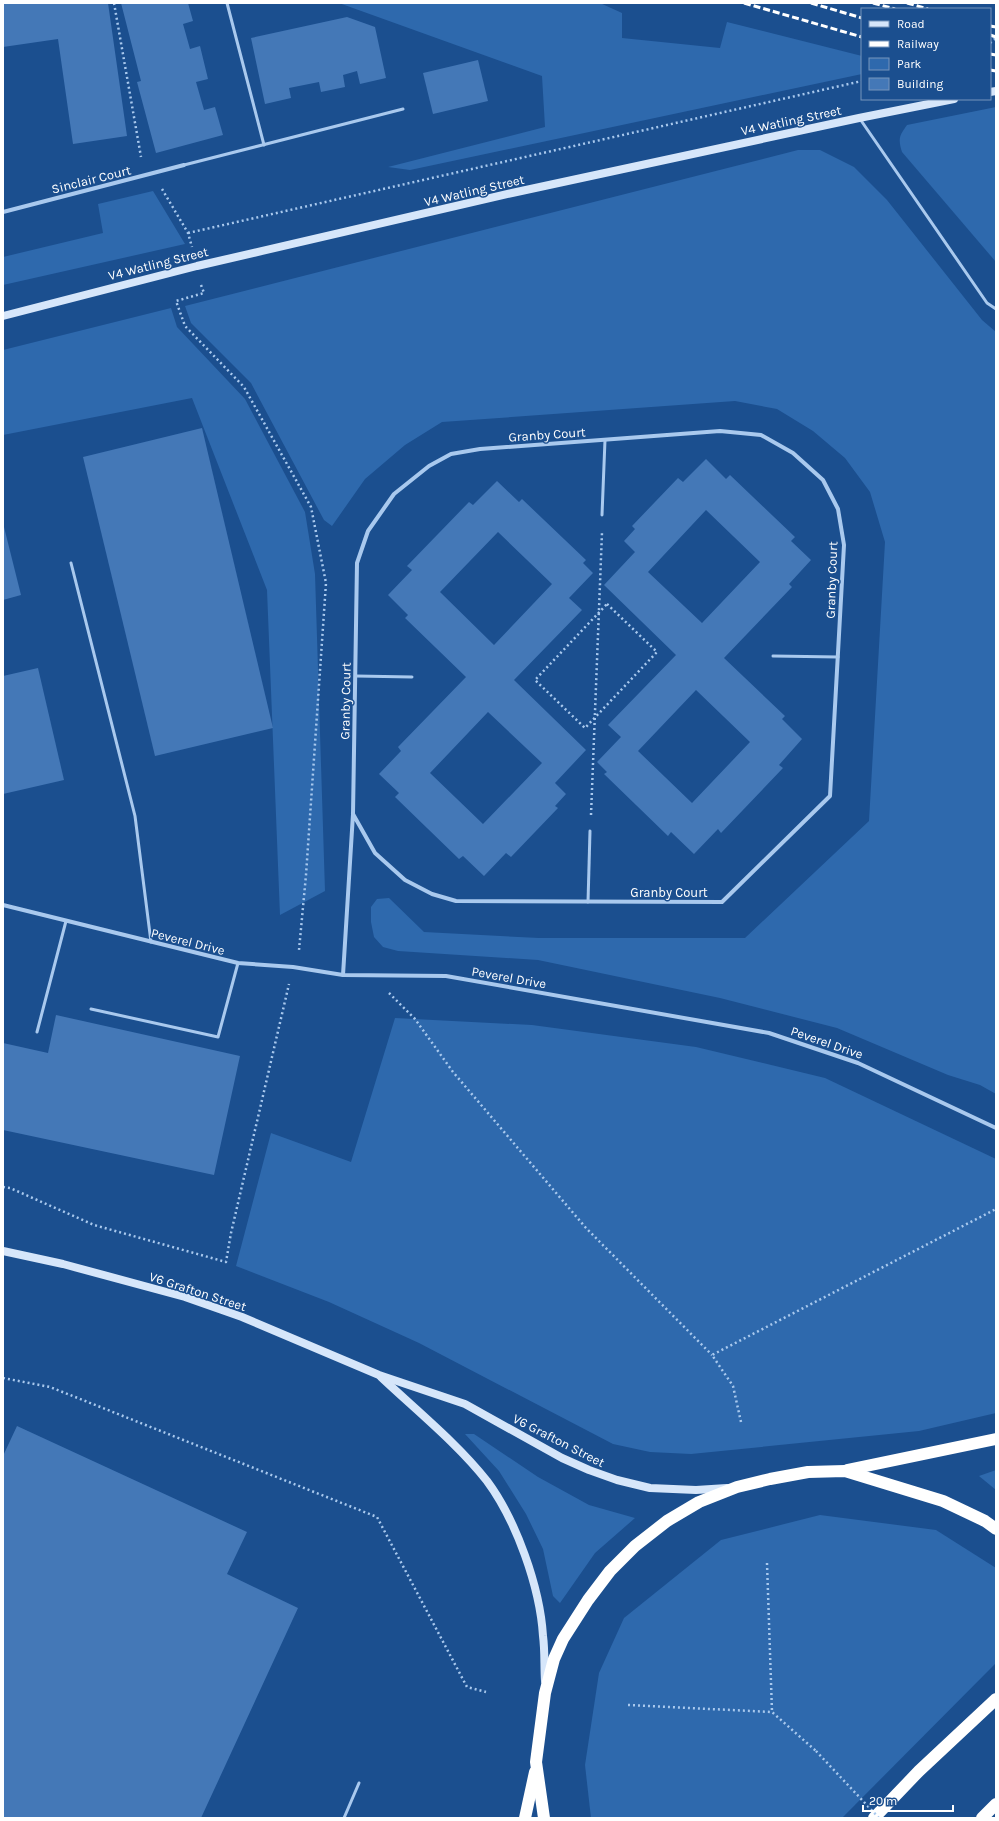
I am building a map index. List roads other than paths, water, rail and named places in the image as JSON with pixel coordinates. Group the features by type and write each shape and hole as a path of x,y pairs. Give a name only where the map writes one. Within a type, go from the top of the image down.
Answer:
{"highway":[{"path":"525,1818 536,1762 545,1692 554,1659 564,1639 588,1600 610,1571 635,1546 667,1521 699,1502 737,1487 808,1472 845,1471 996,1439"},
{"path":"845,1471 944,1501 996,1529"},
{"path":"874,1818 919,1771 996,1699"},
{"path":"536,1762 544,1818"},
{"path":"982,1818 996,1804"}],"street":[{"name":"V4 Watling Street","path":"3,316 197,266 512,193 949,100"},
{"name":"Sinclair Court","path":"3,212 184,165"},
{"name":"Granby Court","path":"343,975 354,814 357,563 368,530 394,494 429,466 451,454 480,449 720,431 761,435 794,453 823,480 838,509 844,545 830,796 722,902 456,901 432,894 405,880 375,853 354,814"},
{"name":"Peverel Drive","path":"3,905 238,963 295,968 343,975 446,976 769,1033 858,1063 996,1128"},
{"name":"V6 Grafton Street","path":"3,1252 63,1264 185,1297 242,1317 379,1375 465,1404 562,1458 589,1470 618,1480 650,1488 696,1490 737,1487"},
{"name":"V6 Grafton Street","path":"379,1375 455,1446 486,1481 500,1500 514,1528 534,1587 543,1635 545,1692"}],"lane":[{"path":"227,3 264,145"},
{"path":"184,165 403,109"},
{"path":"859,118 987,303 996,309"},
{"path":"602,515 605,440"},
{"path":"71,563 135,816 151,942"},
{"path":"773,656 838,657"},
{"path":"356,676 412,677"},
{"path":"588,902 590,831"},
{"path":"37,1032 66,921"},
{"path":"91,1009 218,1037 238,963"},
{"path":"344,1818 359,1783"}],"railway":[{"path":"744,3 861,37"},
{"path":"811,3 861,18"},
{"path":"873,3 891,8"},
{"path":"907,3 924,8"},
{"path":"991,26 996,27"},
{"path":"991,35 996,37"},
{"path":"991,54 996,55"},
{"path":"991,70 996,71"}]}
